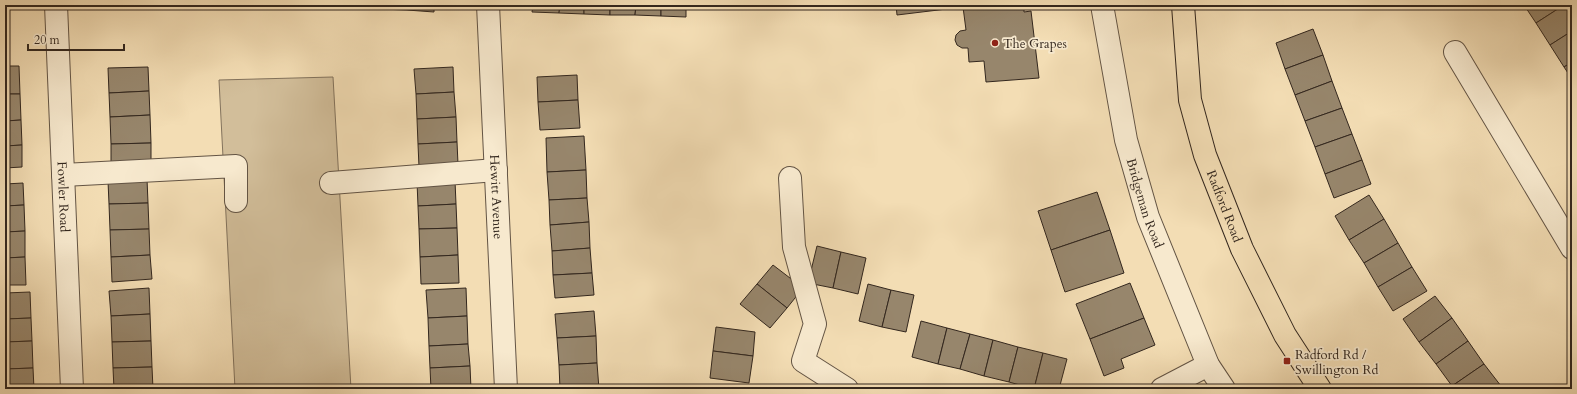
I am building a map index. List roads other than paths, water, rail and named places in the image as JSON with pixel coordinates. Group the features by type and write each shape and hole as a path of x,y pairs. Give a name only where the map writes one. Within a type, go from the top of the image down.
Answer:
{"main road":[{"name":"Radford Road","path":"1183,5 1190,100 1205,155 1242,249 1285,335 1320,389"}],"street":[{"name":"Fowler Road","path":"56,5 72,389"},
{"name":"Hewitt Avenue","path":"488,5 506,389"},
{"name":"Bridgeman Road","path":"1102,5 1126,140 1148,217 1208,365 1224,389"},
{"path":"1456,52 1572,248"},
{"path":"63,175 236,166 236,201"},
{"path":"331,183 496,170"},
{"path":"790,178 794,247 815,324 803,361 847,389"},
{"path":"1162,389 1208,365"}],"place":[{"name":"The Grapes","path":"995,43"},
{"name":"Radford Rd / Swillington Rd","path":"1287,361"}]}
